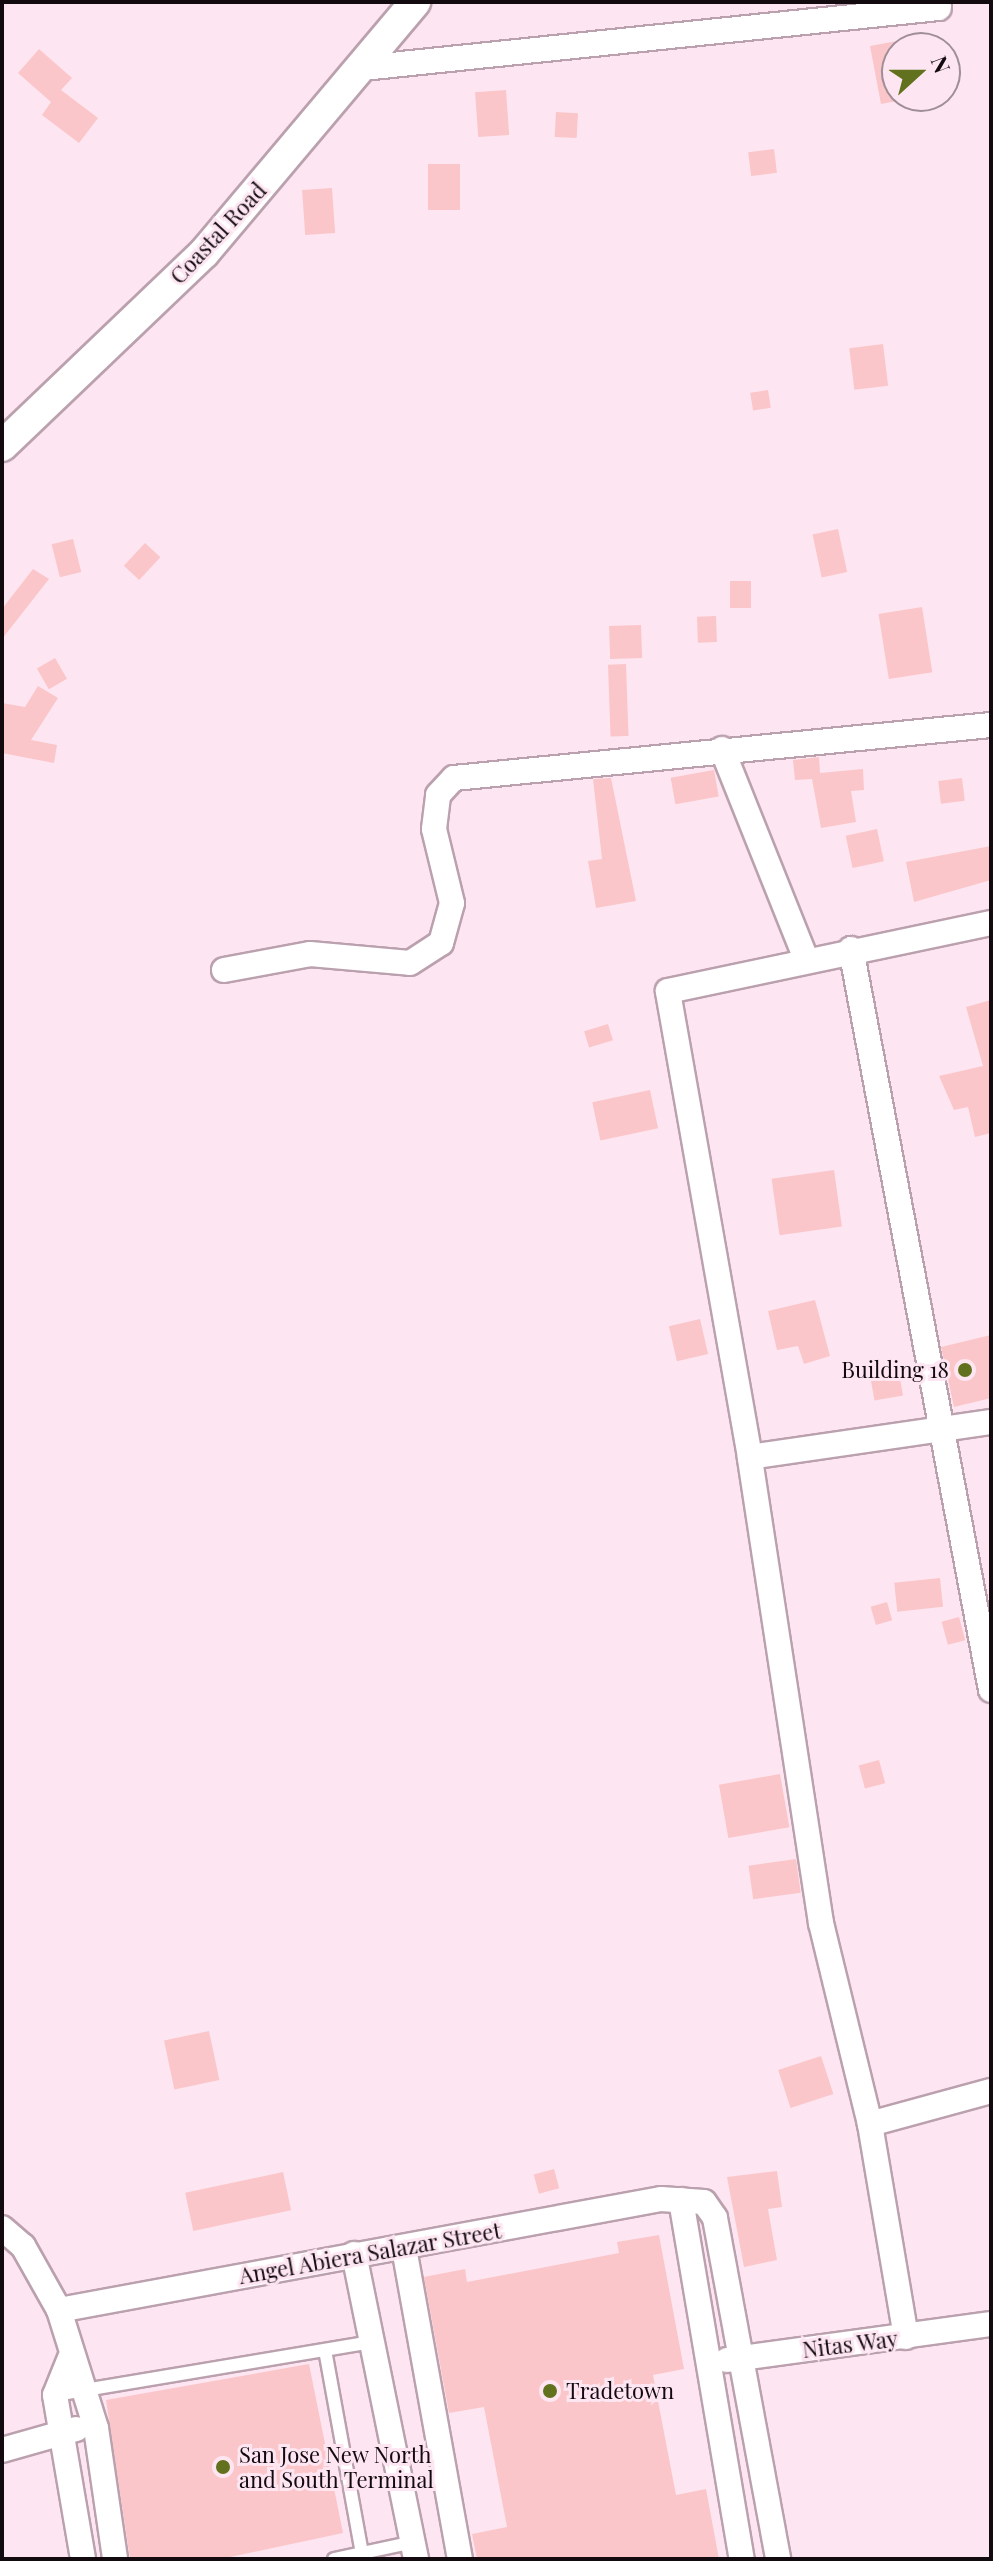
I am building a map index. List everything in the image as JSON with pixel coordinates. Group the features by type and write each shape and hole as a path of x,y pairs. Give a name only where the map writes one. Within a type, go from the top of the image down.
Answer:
{"street":[{"name":"Coastal Road","path":"2,446 204,253 363,68 415,2"},
{"path":"363,68 939,8"},
{"path":"224,970 310,954 410,963 441,943 452,903 434,829 438,795 454,778 722,749 991,725"},
{"path":"722,749 805,957"},
{"path":"906,2337 870,2124 821,1923 750,1457 668,991 805,957 991,923"},
{"path":"851,949 907,1218 940,1431 991,1690"},
{"path":"750,1457 991,1422"},
{"path":"870,2124 991,2091"},
{"path":"742,2559 681,2200 704,2202 715,2218 778,2559"},
{"name":"Angel Abiera Salazar Street","path":"59,2310 354,2254 681,2200"},
{"path":"2,2228 23,2246 59,2310 70,2358 96,2428 115,2559"},
{"path":"404,2248 460,2559"},
{"path":"354,2254 414,2551"},
{"name":"Nitas Way","path":"708,2362 991,2324"},
{"path":"70,2358 55,2395 83,2559"},
{"path":"2,2450 61,2430 96,2428"}],"lane":[{"path":"55,2395 372,2342"},
{"path":"325,2350 362,2553"},
{"path":"334,2559 362,2553 414,2551"}],"building":[{"path":"881,44 881,104 870,46"},
{"path":"39,49 72,78 61,90 98,118 79,143 42,115 51,102 18,73"},
{"path":"506,90 509,135 478,137 475,92"},
{"path":"556,112 578,113 577,138 555,137"},
{"path":"774,149 777,173 751,176 748,152"},
{"path":"428,164 460,164 460,210 428,210"},
{"path":"332,188 335,233 305,235 302,190"},
{"path":"883,344 888,386 854,390 849,348"},
{"path":"768,390 771,408 753,411 750,393"},
{"path":"838,529 847,572 822,577 813,534"},
{"path":"73,539 81,572 60,577 52,544"},
{"path":"145,543 160,557 139,580 124,566"},
{"path":"33,569 49,579 2,639 2,609"},
{"path":"730,581 751,581 751,608 730,608"},
{"path":"922,607 932,672 889,679 879,614"},
{"path":"716,616 717,642 698,643 697,617"},
{"path":"641,625 642,658 610,659 609,626"},
{"path":"55,658 67,679 49,689 37,668"},
{"path":"626,664 629,736 611,737 608,665"},
{"path":"38,686 58,698 31,740 57,745 54,763 2,753 2,703 25,707"},
{"path":"819,757 820,773 863,769 864,790 851,791 856,822 821,828 812,779 795,780 793,760"},
{"path":"714,770 719,797 675,804 671,778"},
{"path":"611,778 636,901 596,908 588,861 602,859 593,779"},
{"path":"962,778 965,801 941,804 938,781"},
{"path":"877,829 884,861 853,868 846,836"},
{"path":"991,846 991,880 914,902 906,862"},
{"path":"991,1000 991,1133 975,1137 968,1107 954,1110 939,1076 983,1066 966,1007"},
{"path":"608,1024 613,1040 589,1048 584,1031"},
{"path":"650,1090 658,1128 600,1140 592,1102"},
{"path":"834,1170 842,1226 780,1235 772,1179"},
{"path":"815,1300 830,1356 804,1364 798,1346 777,1350 768,1311"},
{"path":"700,1319 708,1354 677,1361 669,1326"},
{"name":"Building 18","path":"991,1335 991,1398 954,1407 941,1347"},
{"path":"898,1367 903,1396 874,1401 869,1372"},
{"path":"940,1578 943,1607 897,1612 894,1583"},
{"path":"887,1602 892,1620 876,1625 871,1607"},
{"path":"959,1617 965,1640 948,1645 942,1622"},
{"path":"879,1760 885,1783 865,1789 859,1765"},
{"path":"780,1774 789,1827 728,1838 719,1785"},
{"path":"796,1859 801,1893 753,1899 748,1866"},
{"path":"209,2031 219,2080 174,2089 164,2041"},
{"path":"821,2056 833,2094 791,2108 778,2070"},
{"path":"554,2169 559,2188 539,2194 534,2174"},
{"path":"777,2171 782,2207 768,2209 777,2260 744,2267 727,2177"},
{"path":"283,2172 291,2210 193,2231 185,2193"},
{"name":"Tradetown","path":"659,2235 684,2369 653,2375 676,2495 706,2489 719,2559 477,2559 472,2534 507,2527 484,2407 449,2413 424,2277 465,2269 467,2282 619,2253 617,2242"},
{"name":"San Jose New North and South Terminal","path":"309,2364 343,2533 221,2559 130,2559 106,2400"}],"place":[{"name":"Building 18","path":"965,1370"},
{"name":"Tradetown","path":"550,2391"},
{"name":"San Jose New North and South Terminal","path":"223,2467"}]}
